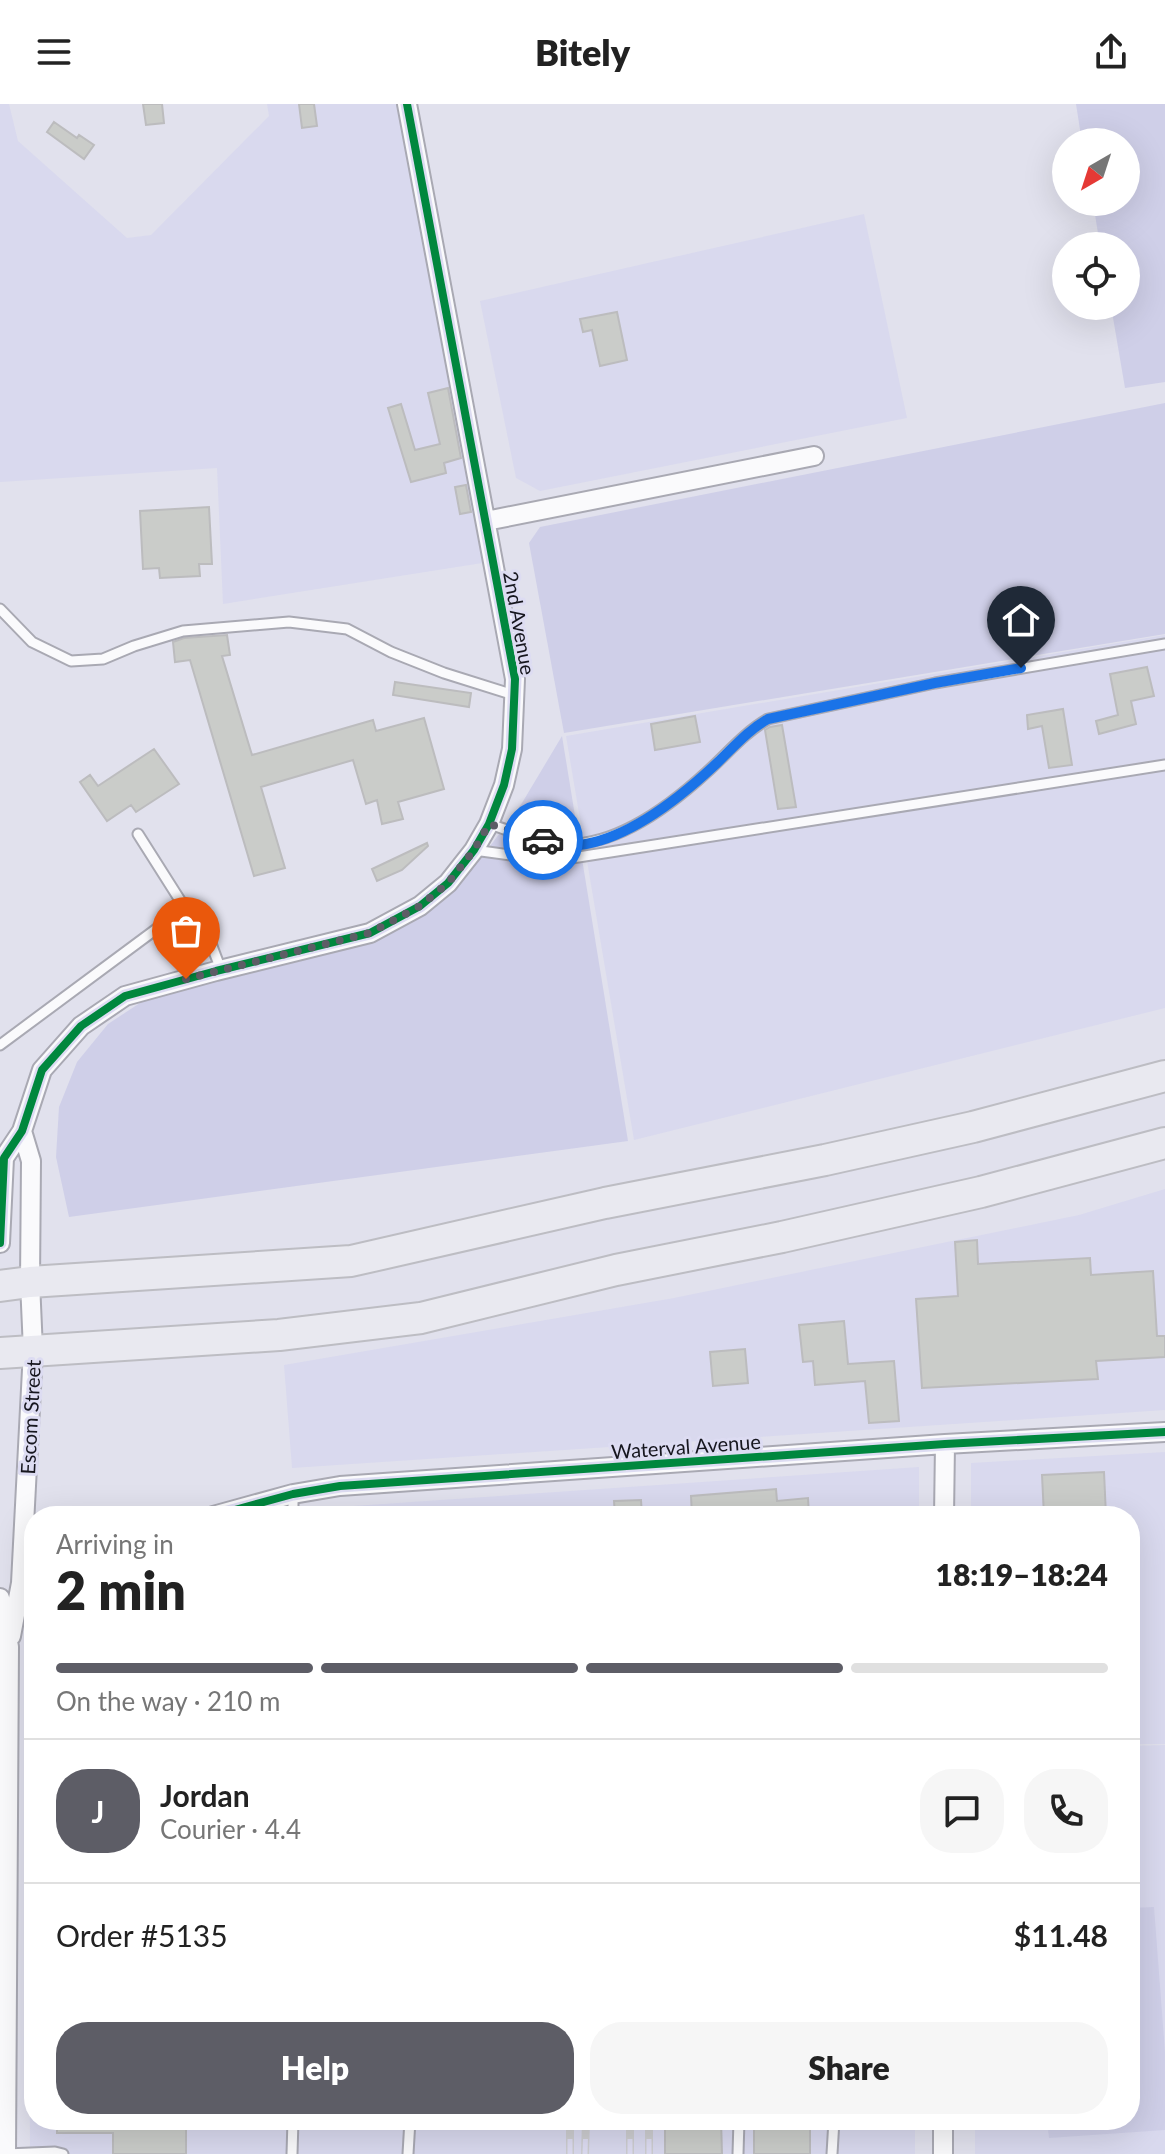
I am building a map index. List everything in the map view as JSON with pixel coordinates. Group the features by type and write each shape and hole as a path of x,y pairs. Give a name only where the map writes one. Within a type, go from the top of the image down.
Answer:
{"main road":[{"path":"0,1286 351,1261 605,1203 973,1127 1165,1076"},
{"path":"0,1353 279,1335 421,1318 616,1270 782,1237 981,1192 1165,1143"}],"street":[{"name":"2nd Avenue","path":"0,1243 4,1158 22,1131 42,1070 81,1026 125,996 370,933 420,906 448,883 474,850 489,824 504,785 512,749 515,679 407,104"},
{"path":"486,521 814,456"},
{"path":"22,1131 31,1161 30,1282"},
{"name":"Escom Street","path":"30,1282 33,1350 30,1506"},
{"name":"Waterval Avenue","path":"249,1506 340,1486 1165,1432"},
{"path":"944,1506 945,1444"},
{"path":"0,1586 24,1581"},
{"name":"Escom Street","path":"9,1647 24,1594"},
{"name":"Escom Street","path":"0,1598 9,1647 6,2154"},
{"path":"943,2130 943,2154"}],"lane":[{"path":"0,609 32,642 71,661 103,659 183,631 289,622 347,629 391,652 444,673 514,695"},
{"path":"489,824 558,844 585,845 647,819 699,780 751,729 768,719 935,683 1165,644"},
{"path":"474,850 553,861 1165,765"},
{"path":"138,834 190,916 200,921 221,969"},
{"path":"0,1045 159,927 176,918 190,916"},
{"path":"293,1494 293,1506"},
{"path":"292,2154 293,2130"},
{"path":"408,2154 409,2130"},
{"path":"738,2154 739,2130"},
{"path":"832,2154 833,2130"},
{"path":"6,2154 63,2154"}],"shaded area":[{"path":"0,104 9,104 18,141 127,238 151,235 269,116 267,104 409,104 495,561 223,604 217,468 0,482"},
{"path":"1076,104 1165,104 1165,382 1125,388 1113,320 1140,320 1140,232 1098,232 1095,216 1140,216 1140,128 1080,128"},
{"path":"864,214 907,418 540,491 516,478 480,301"},
{"path":"1165,403 1165,634 564,733 529,543 540,527"},
{"path":"1165,635 1165,1008 634,1140 566,736"},
{"path":"562,736 628,1141 69,1217 56,1157 59,1107 77,1062 108,1024 146,999 396,922 439,897 482,857 522,803"},
{"path":"1165,1189 1165,1410 292,1468 284,1365 674,1298 1079,1215"},
{"path":"1165,1452 1165,1744 1140,1744 1140,1506 971,1506 971,1463"},
{"path":"919,1467 919,1506 353,1506"},
{"path":"1165,1745 1165,2154 975,2154 975,2130 1140,2130 1140,1746"},
{"path":"1154,1907 1165,2052 1165,2130 1049,2138 1048,2130 1140,2130 1140,1908"},
{"path":"30,2130 915,2130 915,2154 30,2154"}],"building":[{"path":"143,104 162,104 164,123 146,125"},
{"path":"299,104 314,104 317,126 302,128"},
{"path":"54,122 77,138 79,135 94,145 84,159 47,132"},
{"path":"617,312 627,360 600,366 592,330 583,332 580,319"},
{"path":"448,388 461,458 444,463 446,473 411,482 388,408 401,404 415,450 440,444 428,393"},
{"path":"466,485 471,512 460,514 455,487"},
{"path":"209,507 212,564 199,564 200,576 160,578 159,568 143,569 140,511"},
{"path":"227,635 230,655 222,656 252,755 373,720 376,731 424,718 444,789 398,802 403,819 382,824 377,800 366,804 353,760 261,787 285,868 254,876 190,660 175,662 173,642 184,638"},
{"path":"1147,667 1154,696 1131,701 1136,724 1099,734 1096,721 1118,715 1110,674"},
{"path":"395,682 471,693 469,707 393,695"},
{"path":"1063,709 1072,765 1049,768 1042,726 1028,729 1027,715"},
{"path":"695,716 700,742 655,750 651,724"},
{"path":"782,725 796,807 778,809 765,730"},
{"path":"154,749 179,784 136,812 131,805 107,821 80,782 90,775 98,786"},
{"path":"427,843 428,846 402,870 377,881 372,869"},
{"path":"977,1240 978,1264 1090,1258 1091,1275 1153,1271 1157,1336 1165,1336 1165,1357 1096,1361 1098,1379 922,1388 916,1299 958,1296 955,1242"},
{"path":"844,1321 848,1364 894,1361 899,1421 869,1423 865,1381 815,1385 813,1361 803,1362 799,1325"},
{"path":"745,1349 748,1383 713,1386 710,1352"},
{"path":"1104,1472 1106,1506 1044,1506 1042,1475"},
{"path":"776,1489 777,1501 808,1498 808,1506 692,1506 691,1496"},
{"path":"641,1500 641,1506 614,1506 614,1501"},
{"path":"57,2130 186,2130 186,2154 113,2154 113,2133 57,2133"},
{"path":"665,2130 721,2130 722,2154 665,2154"},
{"path":"754,2130 810,2130 810,2154 754,2154"}],"railway":[{"path":"570,2130 570,2154"},
{"path":"585,2154 586,2130"},
{"path":"630,2130 630,2154"},
{"path":"649,2130 649,2154"}],"cycle path":[{"path":"0,1243 4,1158 22,1131 42,1070 81,1026 125,996 370,933 420,906 448,883 474,850 489,824 504,785 512,749 515,679 407,104"},
{"path":"249,1506 340,1486 1165,1432"}],"way so far":[{"path":"186,979 370,933 420,906 448,883 474,850 489,824 543,840"}],"route":[{"path":"543,840 585,845 647,819 699,780 751,729 768,719 1021,668"}]}
